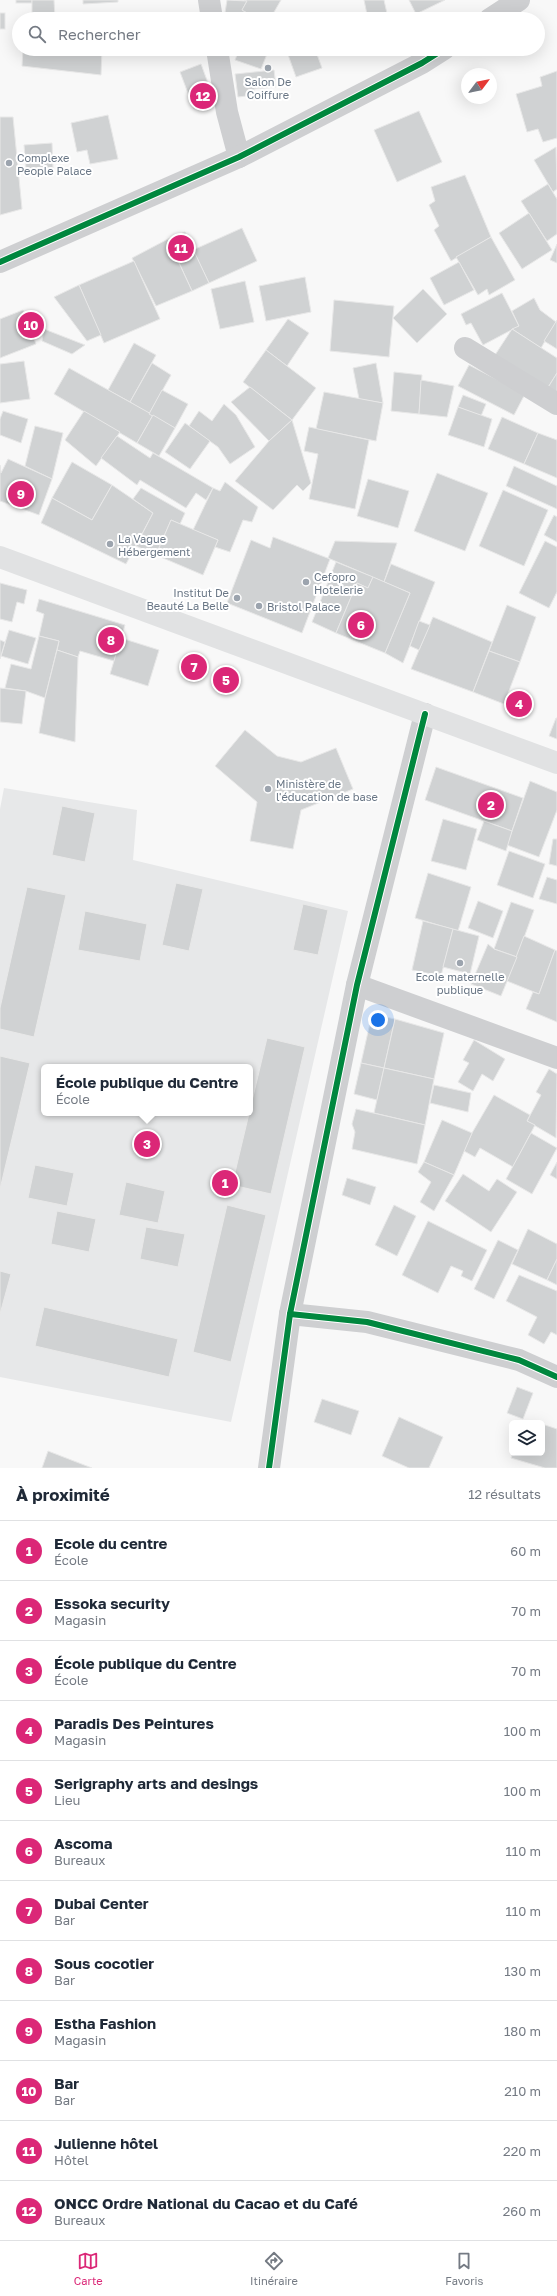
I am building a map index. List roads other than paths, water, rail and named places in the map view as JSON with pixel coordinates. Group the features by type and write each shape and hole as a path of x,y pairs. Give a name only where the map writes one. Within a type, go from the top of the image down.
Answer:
{"main road":[{"path":"0,557 557,763"}],"street":[{"path":"208,0 211,12"},
{"path":"501,12 519,0"},
{"path":"218,56 227,112 239,157"},
{"path":"0,262 239,157 433,56"},
{"path":"465,348 557,404"},
{"path":"269,1468 290,1314 357,985 425,714"},
{"path":"357,985 557,1058"},
{"path":"290,1314 367,1322 519,1360 557,1377"}],"place":[{"name":"Salon De Coiffure","path":"268,68"},
{"name":"ONCC Ordre National du Cacao et du Café","path":"203,96"},
{"name":"Complexe People Palace","path":"9,163"},
{"name":"Julienne hôtel","path":"181,248"},
{"name":"Bar","path":"31,325"},
{"name":"Estha Fashion","path":"21,494"},
{"name":"La Vague Hébergement","path":"110,544"},
{"name":"Cefopro Hotelerie","path":"306,582"},
{"name":"Institut De Beauté La Belle","path":"237,598"},
{"name":"Bristol Palace","path":"259,606"},
{"name":"Ascoma","path":"361,625"},
{"name":"Sous cocotier","path":"111,640"},
{"name":"Dubai Center","path":"194,667"},
{"name":"Serigraphy arts and desings","path":"226,680"},
{"name":"Paradis Des Peintures","path":"519,704"},
{"name":"Ministère de l'éducation de base","path":"268,789"},
{"name":"Essoka security","path":"491,805"},
{"name":"Ecole maternelle publique","path":"460,963"},
{"name":"École publique du Centre","path":"147,1144"},
{"name":"Ecole du centre","path":"225,1183"}]}
